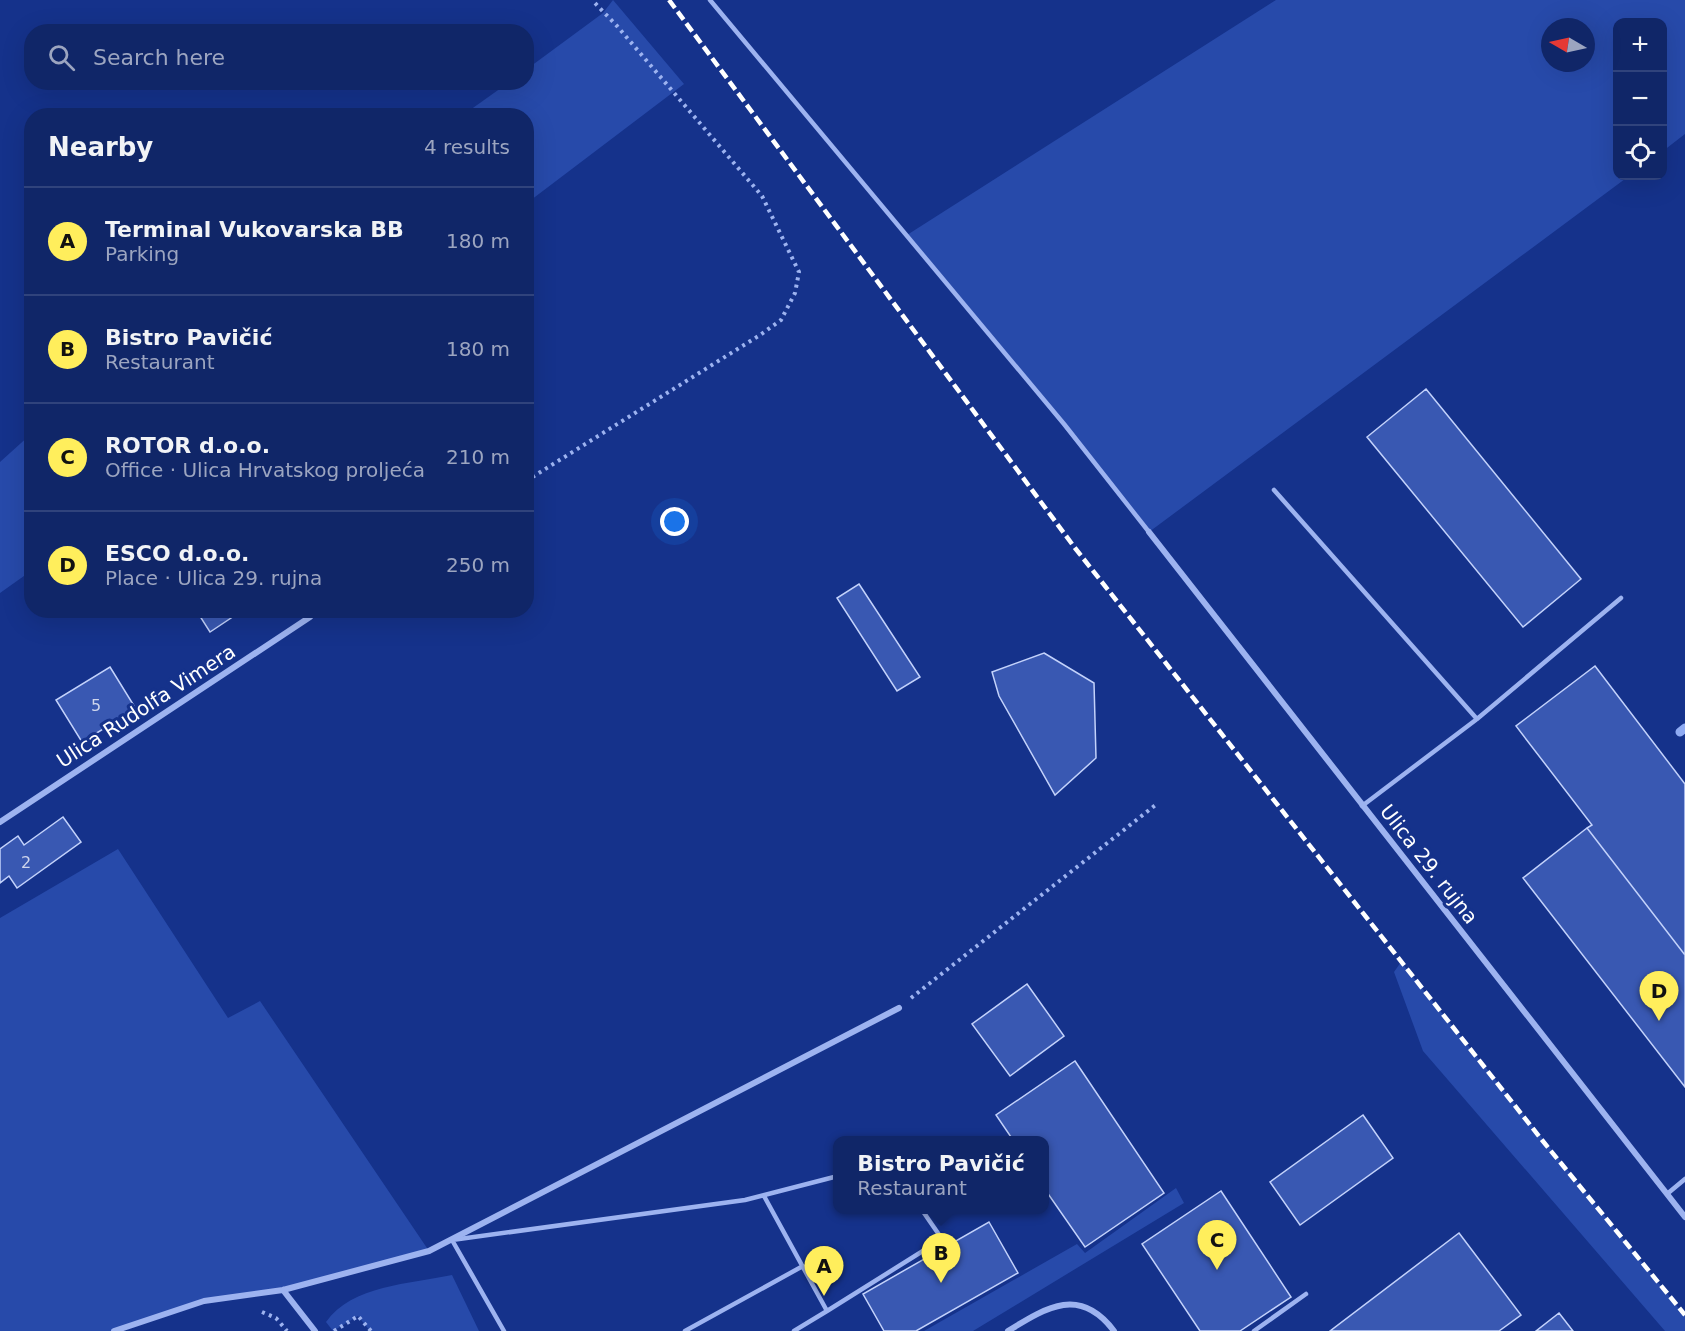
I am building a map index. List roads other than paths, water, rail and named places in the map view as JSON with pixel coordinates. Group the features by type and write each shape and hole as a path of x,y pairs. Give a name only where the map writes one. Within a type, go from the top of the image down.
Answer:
{"street":[{"name":"Ulica 29. rujna","path":"1149,532 1685,1217"},
{"name":"Ulica Rudolfa Vimera","path":"0,822 308,618"},
{"path":"114,1331 204,1301 283,1290 429,1251 899,1008"},
{"path":"283,1290 315,1331"},
{"path":"1008,1331 1047,1307 1077,1303 1106,1320 1114,1331"}],"lane":[{"path":"710,0 1064,424 1149,532"},
{"path":"1274,490 1477,719"},
{"path":"1362,806 1477,719 1621,598"},
{"path":"504,1331 452,1240 764,1196 833,1177"},
{"path":"1667,1194 1685,1179"},
{"path":"764,1196 827,1311"},
{"path":"794,1331 942,1239 925,1214"},
{"path":"685,1331 803,1266"},
{"path":"1254,1331 1306,1294"}],"waterway":[{"path":"1680,732 1685,728"}],"railway":[{"path":"669,0 1075,548 1542,1140 1685,1315"}],"place":[{"name":"ESCO d.o.o.","path":"1659,1021"},
{"name":"ROTOR d.o.o.","path":"1217,1270"},
{"name":"Bistro Pavičić","path":"941,1283"},
{"name":"Terminal Vukovarska BB","path":"824,1296"}]}
